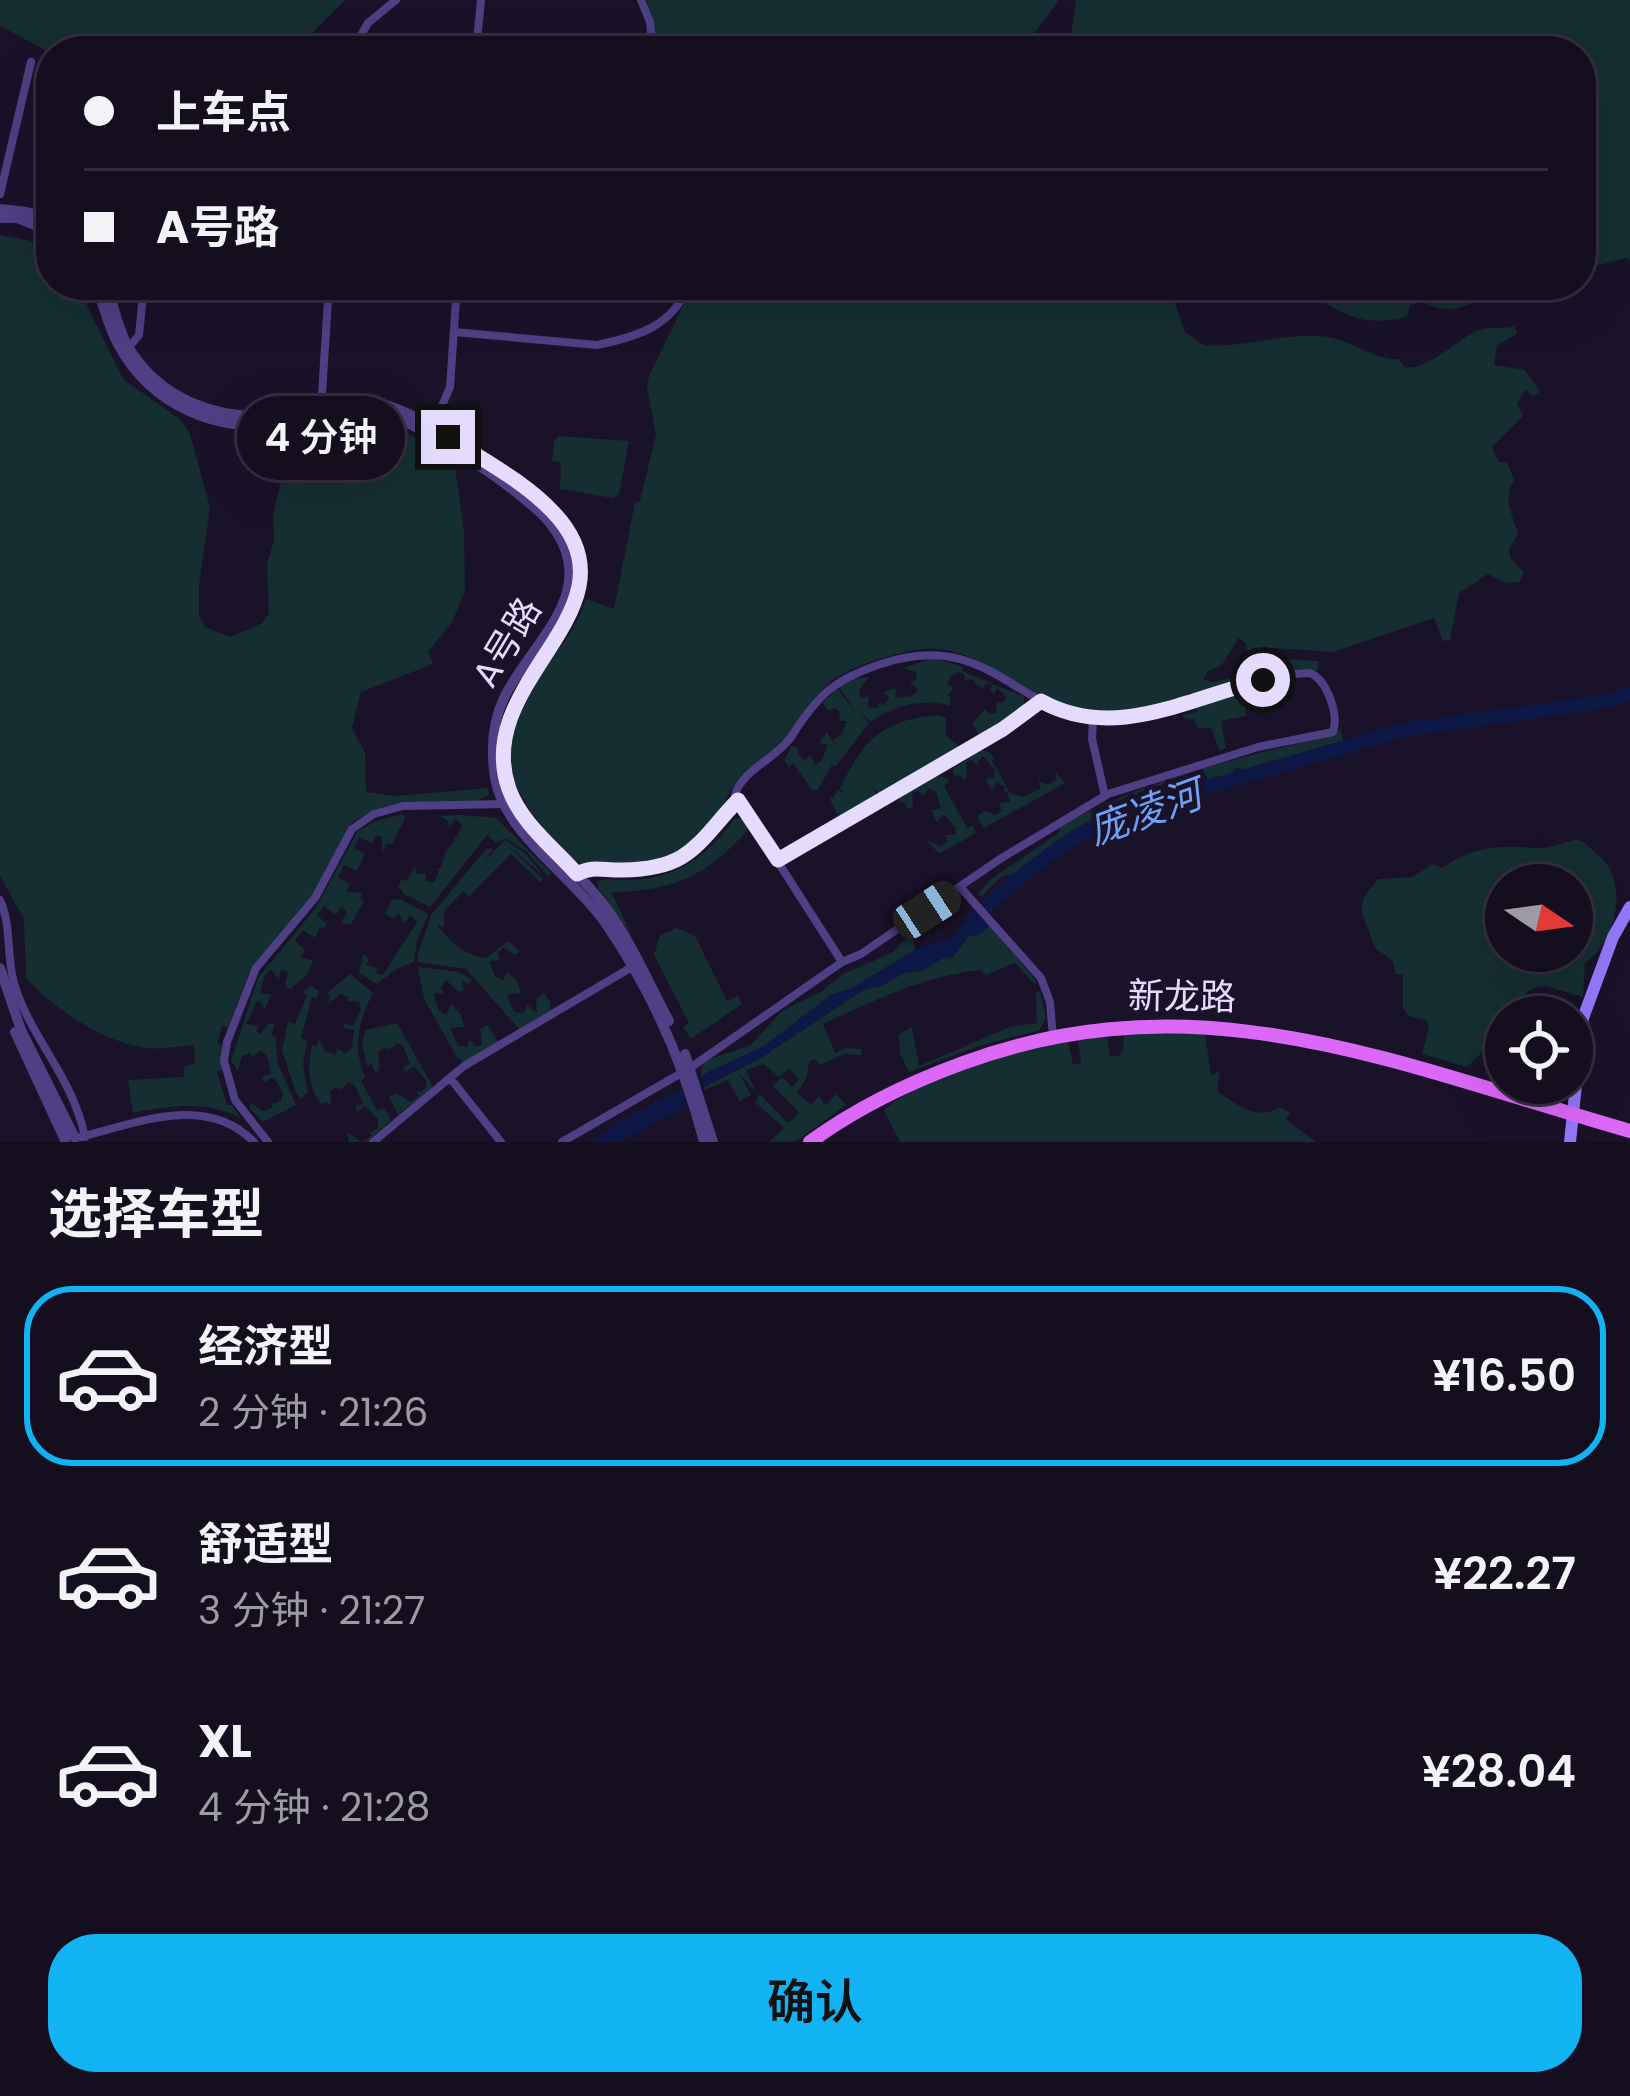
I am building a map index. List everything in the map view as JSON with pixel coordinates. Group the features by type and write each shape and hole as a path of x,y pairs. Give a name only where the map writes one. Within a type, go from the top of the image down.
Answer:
{"main road":[{"path":"1570,1142 1583,1018 1613,937 1630,907"},
{"name":"新龙路","path":"807,1142 855,1107 918,1075 998,1047 1142,1022 1285,1032 1420,1064 1630,1131"}],"street":[{"path":"361,36 368,23 396,0"},
{"path":"477,36 481,0"},
{"path":"641,0 651,36"},
{"path":"0,194 32,62"},
{"path":"0,215 36,215"},
{"path":"0,215 36,225"},
{"name":"A号路","path":"102,300 126,351 156,393 215,423 254,427 322,411 377,411 405,420 430,430 537,509 557,532 568,564 567,597 510,688 497,722 493,759 509,803"},
{"name":"A号路","path":"112,300 126,351"},
{"path":"126,351 139,334 142,300"},
{"path":"322,411 327,300"},
{"path":"430,430 450,387 456,300"},
{"path":"454,332 597,345 665,322 682,300"},
{"path":"114,305 129,310 142,305"},
{"path":"562,1142 689,1076 842,962 862,954 1000,859 1105,796 1245,751 1331,733 1336,722 1323,683 1310,673 1228,688 1135,718 1093,719 1041,701 998,674 950,654 927,652 845,677 828,687 785,745 739,783 735,795 842,962"},
{"path":"778,860 1003,729 1041,701"},
{"path":"1093,719 1105,796"},
{"path":"574,878 592,868 651,868 677,860 708,838 738,800"},
{"path":"268,1142 235,1100 224,1061 227,1042 256,968 315,898 352,829 374,814 403,806 509,803 574,878 635,966 689,1076 708,1142"},
{"path":"962,888 1044,982 1053,1035"},
{"path":"0,900 9,922 15,984 77,1101 73,1139"},
{"path":"373,1142 464,1066 635,966"},
{"path":"0,968 22,1030 73,1139"},
{"path":"0,996 73,1139"},
{"path":"450,1078 502,1142"},
{"path":"73,1139 168,1116 200,1114 235,1125 254,1142"}],"green space":[{"path":"0,0 345,0 309,36 36,36 36,45 0,26"},
{"path":"647,0 1059,0 1032,36 654,36"},
{"path":"1076,0 1630,0 1630,260 1596,266 1596,36 1071,36"},
{"path":"0,235 36,244 36,300 84,300 123,379 181,420 190,434 210,508 199,585 199,615 205,627 230,637 262,623 269,614 267,564 280,485 298,459 340,429 386,423 419,439 455,468 464,531 465,591 452,622 428,652 433,664 361,692 352,728 365,753 366,792 394,796 488,788 489,795 473,802 397,803 351,823 313,895 249,973 228,1027 222,1026 217,1044 223,1045 222,1070 217,1072 227,1105 240,1118 201,1107 133,1113 128,1080 184,1077 184,1066 195,1064 194,1045 130,1045 97,1032 51,1002 26,978 24,919 0,876"},
{"path":"686,300 1174,300 1185,332 1203,345 1327,337 1399,359 1404,367 1431,360 1479,330 1514,326 1517,334 1497,345 1494,365 1525,370 1540,391 1534,396 1525,390 1517,403 1523,416 1492,447 1499,462 1507,462 1514,480 1509,500 1518,534 1509,549 1511,559 1524,572 1519,582 1506,583 1488,574 1459,593 1450,640 1443,641 1434,618 1333,652 1274,648 1247,652 1239,638 1221,666 1209,670 1203,679 1236,677 1245,659 1252,658 1319,661 1317,671 1298,669 1251,677 1132,716 1091,714 1061,706 985,664 949,651 910,651 877,660 827,685 783,744 740,778 711,826 695,841 642,863 622,867 586,864 561,850 535,817 514,778 509,744 525,697 570,634 586,599 614,609 635,503 640,501 656,434 649,376"},
{"path":"1320,300 1478,300 1451,309 1423,302 1410,305 1407,317 1388,320 1346,314"},
{"path":"559,436 629,441 619,494 613,498 560,489 561,463 552,461"},
{"path":"934,658 1024,697 1024,712 980,736 972,724 985,709 997,713 996,702 1003,703 1006,697 997,688 990,692 992,685 983,688 974,679 964,680 959,672 947,684 954,688 947,695 949,706 908,705 871,722 859,711 869,723 836,766 832,765 817,791 793,763 789,767 784,760 792,746 799,748 798,755 805,760 810,755 815,765 828,745 819,743 827,732 832,741 842,734 847,721 839,721 840,712 828,711 823,703 837,688 857,714 839,687 869,677 859,690 861,698 869,696 868,707 877,708 889,698 883,692 896,688 895,698 912,696 918,690 910,682 917,679 916,672 903,668"},
{"path":"1243,691 1244,695 1256,694 1245,705 1246,716 1221,721 1226,748 1219,750 1211,727 1199,729 1194,720 1184,718 1197,712 1195,705"},
{"path":"937,715 946,718 946,735 962,749 880,795 872,786 878,797 845,816 837,814 829,797 838,790 844,793 840,788 877,735 902,722"},
{"path":"1340,729 1343,739 1338,747 1311,750 1295,761 1244,773 1239,767 1233,770 1236,776 1207,783 1207,775 1126,802 1052,844 1034,863 1028,862 1022,873 1002,876 981,897 978,894 990,880 1060,832 1060,826 1092,810 1192,772 1331,736"},
{"path":"981,750 995,759 1010,793 1023,797 1041,788 1036,774 1048,784 1056,780 1055,772 1065,783 984,828 977,816 1002,811 999,803 1010,802 1005,787 997,782 992,790 985,779 994,778 995,770 983,756 976,765 972,760 966,763 963,780 952,770"},
{"path":"938,776 947,778 944,786 967,828 973,826 976,833 939,854 926,839 940,846 948,842 945,835 955,835 956,828 944,814 937,822 931,810 941,809 936,792 929,788 923,797 919,791 912,793 913,807 908,809 898,802"},
{"path":"403,814 392,844 387,843 382,852 382,837 376,835 372,843 359,837 354,848 365,854 357,871 344,865 338,877 350,884 346,892 363,893 364,901 351,924 341,924 347,912 342,907 335,915 324,906 317,915 327,924 323,929 315,938 303,930 295,941 305,950 300,957 313,961 307,975 290,989 285,986 288,972 282,969 278,979 271,969 264,977 260,994 271,994 264,1011 257,1001 246,1024 258,1026 260,1034 269,1023 275,1025 271,1035 276,1037 277,1061 296,1105 263,1122 250,1109 250,1102 263,1111 273,1108 271,1101 281,1101 283,1093 274,1077 264,1082 262,1076 271,1074 267,1056 261,1051 242,1056 238,1071 231,1061 258,978 315,909 358,831"},
{"path":"440,816 496,818 551,873 548,877 527,852 506,838 496,843 487,835 430,907 404,894 398,886 402,879 407,881 415,866 416,874 426,874 425,881 434,882 436,869 441,868 462,825 455,819 449,828"},
{"path":"741,818 749,828 704,869 652,889 611,892 632,935 597,881 652,878 680,868 704,853 734,819"},
{"path":"505,840 526,854 545,877 504,842 543,879 540,882 511,854 469,896 463,891 444,912 444,928 436,923 471,954 486,958 508,941 520,952 515,955 503,947 500,960 489,961 495,976 503,981 507,971 517,981 521,993 507,995 514,1012 524,1013 527,1005 537,1013 536,999 544,993 551,1004 549,1011 519,1029 466,969 418,962 417,957 431,915 486,849 493,849 484,862"},
{"path":"1576,840 1608,866 1616,894 1612,926 1593,956 1593,864 1485,864 1485,972 1584,972 1583,996 1541,986 1524,996 1485,996 1485,1050 1467,1067 1422,1054 1429,1027 1426,1020 1409,1016 1403,1008 1403,975 1395,974 1393,961 1375,948 1361,910 1364,897 1378,879 1413,877 1433,864 1442,868 1476,851 1541,848"},
{"path":"400,899 428,914 414,962 377,984 359,973 363,954 369,959 366,965 383,975 417,922 410,915 404,924 399,913 394,919 385,914 392,900"},
{"path":"990,925 1037,982 1015,963 986,975 981,970 959,973 900,990 823,1024 835,1053 861,1049 862,1055 844,1054 820,1065 814,1059 809,1062 797,1093 811,1105 819,1096 826,1105 836,1094 846,1105 795,1142 769,1142 784,1128 755,1102 760,1094 787,1122 792,1121 799,1112 773,1086 782,1077 792,1087 799,1080 790,1068 779,1077 764,1064 746,1070 756,1093 739,1073 751,1095 739,1101 728,1080 705,1090 863,990 924,970 944,957 952,958 969,936"},
{"path":"677,928 695,936 727,1001 738,996 742,1004 691,1039 683,1027 689,1023 654,955 660,935"},
{"path":"907,937 913,938 915,950 852,988 831,995 764,1046 701,1077 707,1060 751,1045 782,1011 822,991 843,974 892,953"},
{"path":"418,967 459,972 472,980 462,981 464,990 459,992 446,980 441,987 444,993 433,994 439,1011 446,1015 451,1004 461,1015 464,1027 450,1028 458,1046 467,1047 470,1038 475,1047 482,1045 480,1029 488,1025 498,1042 463,1062 457,1057 424,999"},
{"path":"350,974 373,993 358,1034 365,1077 361,1081 377,1110 384,1108 391,1120 367,1142 362,1142 371,1136 368,1129 378,1128 378,1119 365,1106 357,1112 355,1107 363,1103 355,1086 349,1082 341,1090 330,1091 331,1106 321,1104 310,1076 312,1045 317,1046 319,1039 325,1051 335,1055 338,1048 345,1054 352,1048 354,1030 343,1028 345,1023 353,1026 361,1009 359,1002 340,994 328,1004 326,994"},
{"path":"311,986 319,991 317,998 312,997 301,1038 307,1041 303,1065 308,1092 301,1099 282,1050 288,1022 295,1024 307,995 302,992"},
{"path":"1040,992 1046,1017 1040,1030 909,1072 900,1053 899,1034 912,1027 919,1066 1010,1027 1037,1023 1036,993"},
{"path":"397,1023 433,1087 398,1115 389,1097 397,1093 410,1102 419,1096 416,1090 426,1088 426,1080 414,1066 405,1072 403,1068 410,1064 397,1043 378,1052 380,1069 376,1073 372,1064 367,1066 362,1043 366,1030"},
{"path":"1124,1034 1205,1034 1211,1076 1220,1070 1217,1091 1255,1112 1279,1107 1290,1113 1286,1120 1316,1142 900,1142 884,1110 947,1074 1021,1051 1068,1041 1073,1065 1081,1063 1078,1040 1107,1035 1110,1057 1118,1056"}],"shaded area":[{"path":"974,907 990,925 979,935 969,936 952,958 944,957 924,970 863,990 757,1060 704,1087 701,1077 764,1046 831,995 852,988 915,950 953,937"},
{"path":"682,1089 686,1106 681,1110 619,1142 591,1142 615,1124"}],"waterway":[{"name":"庞凌河","path":"973,920 1051,854 1141,806 1408,729 1609,701 1630,693"}],"route":[{"path":"448,437 517,481 546,506 564,525 575,547 580,576 571,616 516,700 503,749 505,776 517,805 577,874 592,868 651,868 677,860 708,838 738,800 778,860 1003,729 1041,701 1089,719 1129,720 1263,680"}]}
